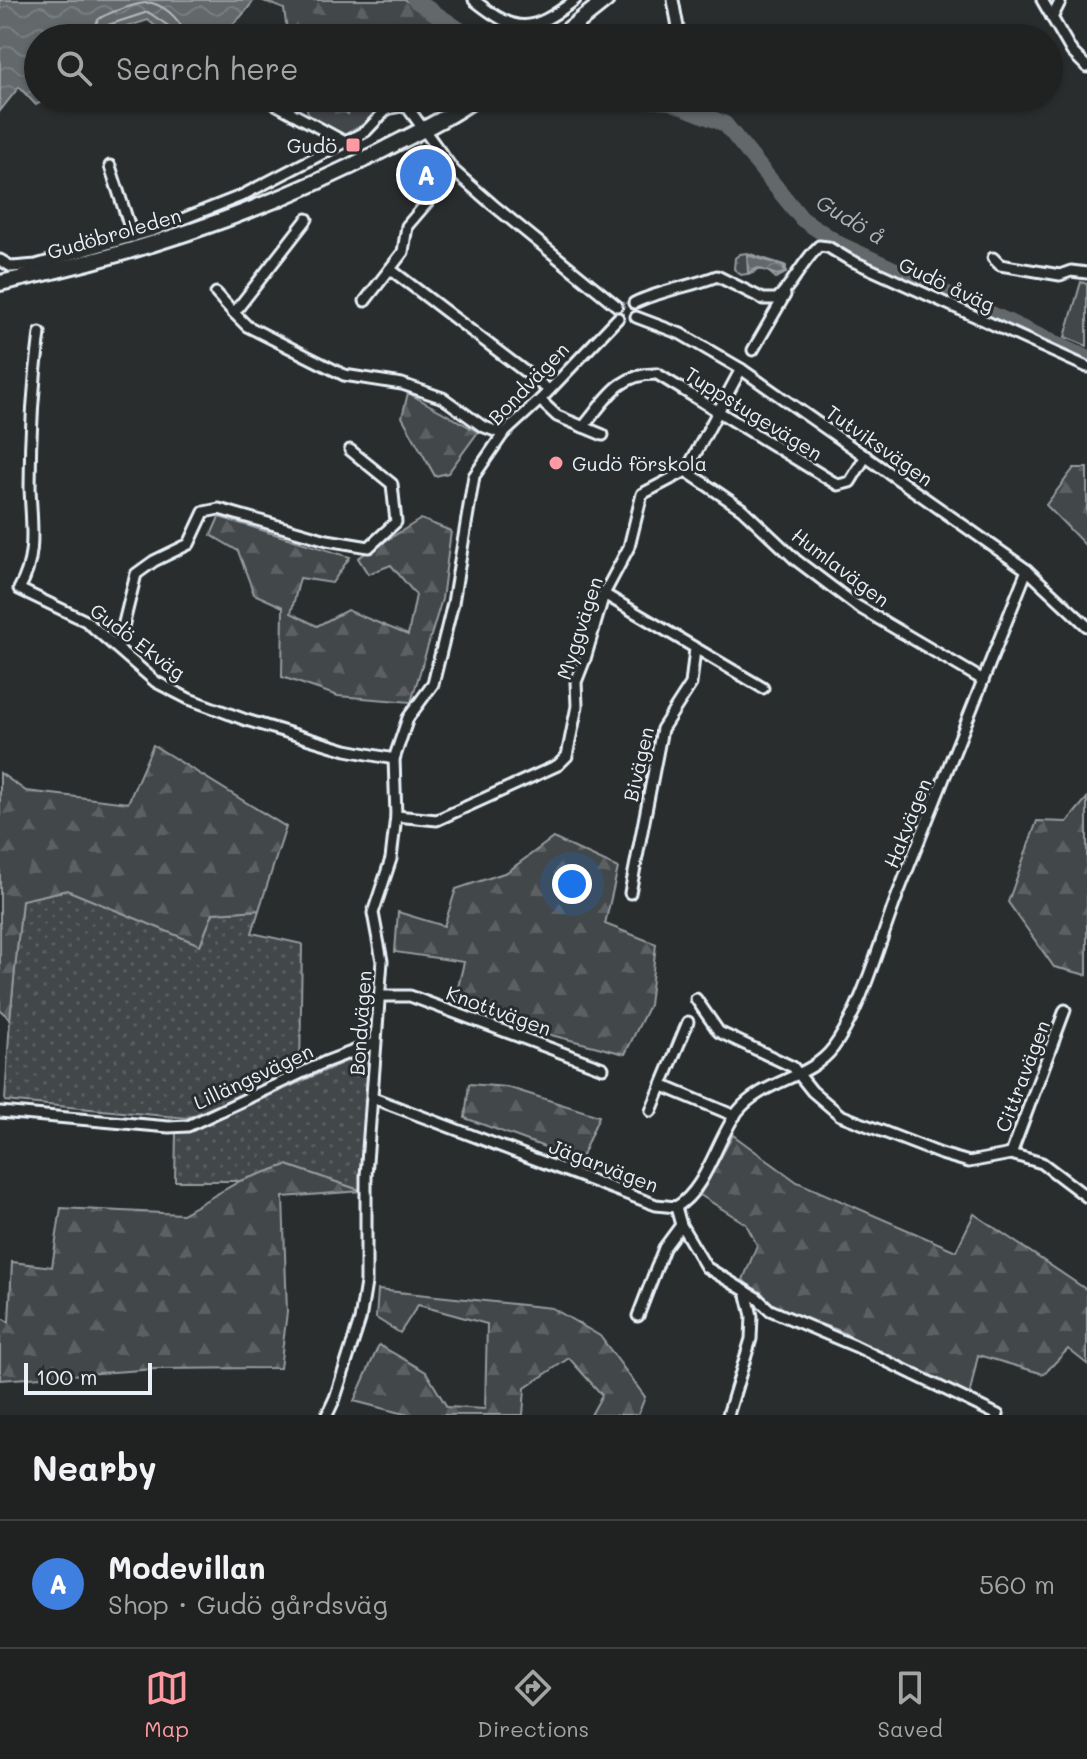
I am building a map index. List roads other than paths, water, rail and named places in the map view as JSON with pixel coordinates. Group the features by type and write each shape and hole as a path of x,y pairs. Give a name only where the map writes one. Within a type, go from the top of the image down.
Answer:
{"main road":[{"path":"565,24 595,0"},
{"path":"576,24 606,0"},
{"name":"Gudöbroleden","path":"421,125 440,112"},
{"name":"Gudöbroleden","path":"0,283 62,270 147,246 238,215 447,112"}],"street":[{"path":"474,0 514,24"},
{"path":"536,24 575,0"},
{"path":"673,0 677,24"},
{"path":"1042,0 1056,24"},
{"path":"1052,18 1061,0"},
{"path":"1063,36 1077,60 1087,67"},
{"path":"290,112 345,142"},
{"path":"0,260 12,267 36,265 133,237 241,196 366,131 384,112"},
{"path":"411,112 454,171 617,306 618,318 625,322 636,317 634,303"},
{"path":"110,166 133,237"},
{"path":"365,301 403,252 407,226 454,171"},
{"path":"234,313 307,219"},
{"name":"Gudö åväg","path":"791,285 806,258 819,246 828,247 848,259 1087,367"},
{"path":"993,258 1000,265 1045,273 1087,273"},
{"path":"390,269 549,390"},
{"path":"617,306 624,301 634,303 666,290 717,276 763,299 777,299 791,285"},
{"path":"753,350 791,285"},
{"path":"216,293 247,326 344,375 402,384 443,398 482,426 503,434"},
{"name":"Tutviksvägen","path":"636,317 681,334 741,369 1027,570 1087,626"},
{"name":"Bondvägen","path":"327,1415 360,1320 366,1283 366,1176 382,961 373,913 391,859 396,816 394,759 408,718 433,684 453,603 474,476 503,434 618,318"},
{"name":"Gudö Ekväg","path":"40,333 35,370 31,473 34,526 27,576 19,589 86,621 162,687 246,720 346,750 394,759"},
{"path":"686,471 741,369"},
{"name":"Tuppstugevägen","path":"583,427 620,384 639,374 657,374 838,485 850,482 866,456"},
{"path":"540,400 557,416 603,435"},
{"path":"118,647 136,574 154,561 189,544 204,512 219,509 327,540 369,547 396,522 392,484 350,450"},
{"name":"Myggvägen","path":"396,816 437,820 558,765 567,756 577,706 576,682 604,594 629,547 642,494 686,471"},
{"name":"Humlavägen","path":"686,471 742,509 796,560 857,606 983,680"},
{"name":"Hakvägen","path":"676,1207 690,1196 735,1116 753,1096 799,1073 830,1052 856,1004 1027,570"},
{"path":"604,594 763,688"},
{"name":"Bivägen","path":"630,893 662,729 691,684 695,649"},
{"name":"Knottvägen","path":"381,996 410,996 603,1068"},
{"path":"696,999 719,1032 793,1067 812,1091 840,1115 969,1162 1011,1154 1042,1163 1087,1197"},
{"name":"Cittravägen","path":"1011,1154 1065,1010"},
{"path":"651,1111 688,1022"},
{"name":"Lillängsvägen","path":"0,1112 169,1127 188,1126 325,1062 375,1043"},
{"path":"663,1086 735,1116"},
{"name":"Jägarvägen","path":"373,1098 656,1205 676,1207 681,1225 706,1267 770,1310 855,1346 998,1415"},
{"path":"638,1316 664,1248 681,1225"},
{"path":"728,1415 751,1339 752,1316 746,1291"}],"water":[{"path":"0,0 254,0 233,24 153,24 148,20 136,24 24,24 24,92 19,87 0,111"},
{"path":"747,255 784,266 784,273 777,275 758,268 748,273"}],"waterway":[{"name":"Gudö å","path":"415,0 451,24"},
{"name":"Gudö å","path":"696,112 725,124 802,219 839,244 1087,358"}],"place":[{"name":"Gudö","path":"353,145"},
{"name":"Modevillan","path":"426,175"},
{"name":"Gudö förskola","path":"556,463"}]}
